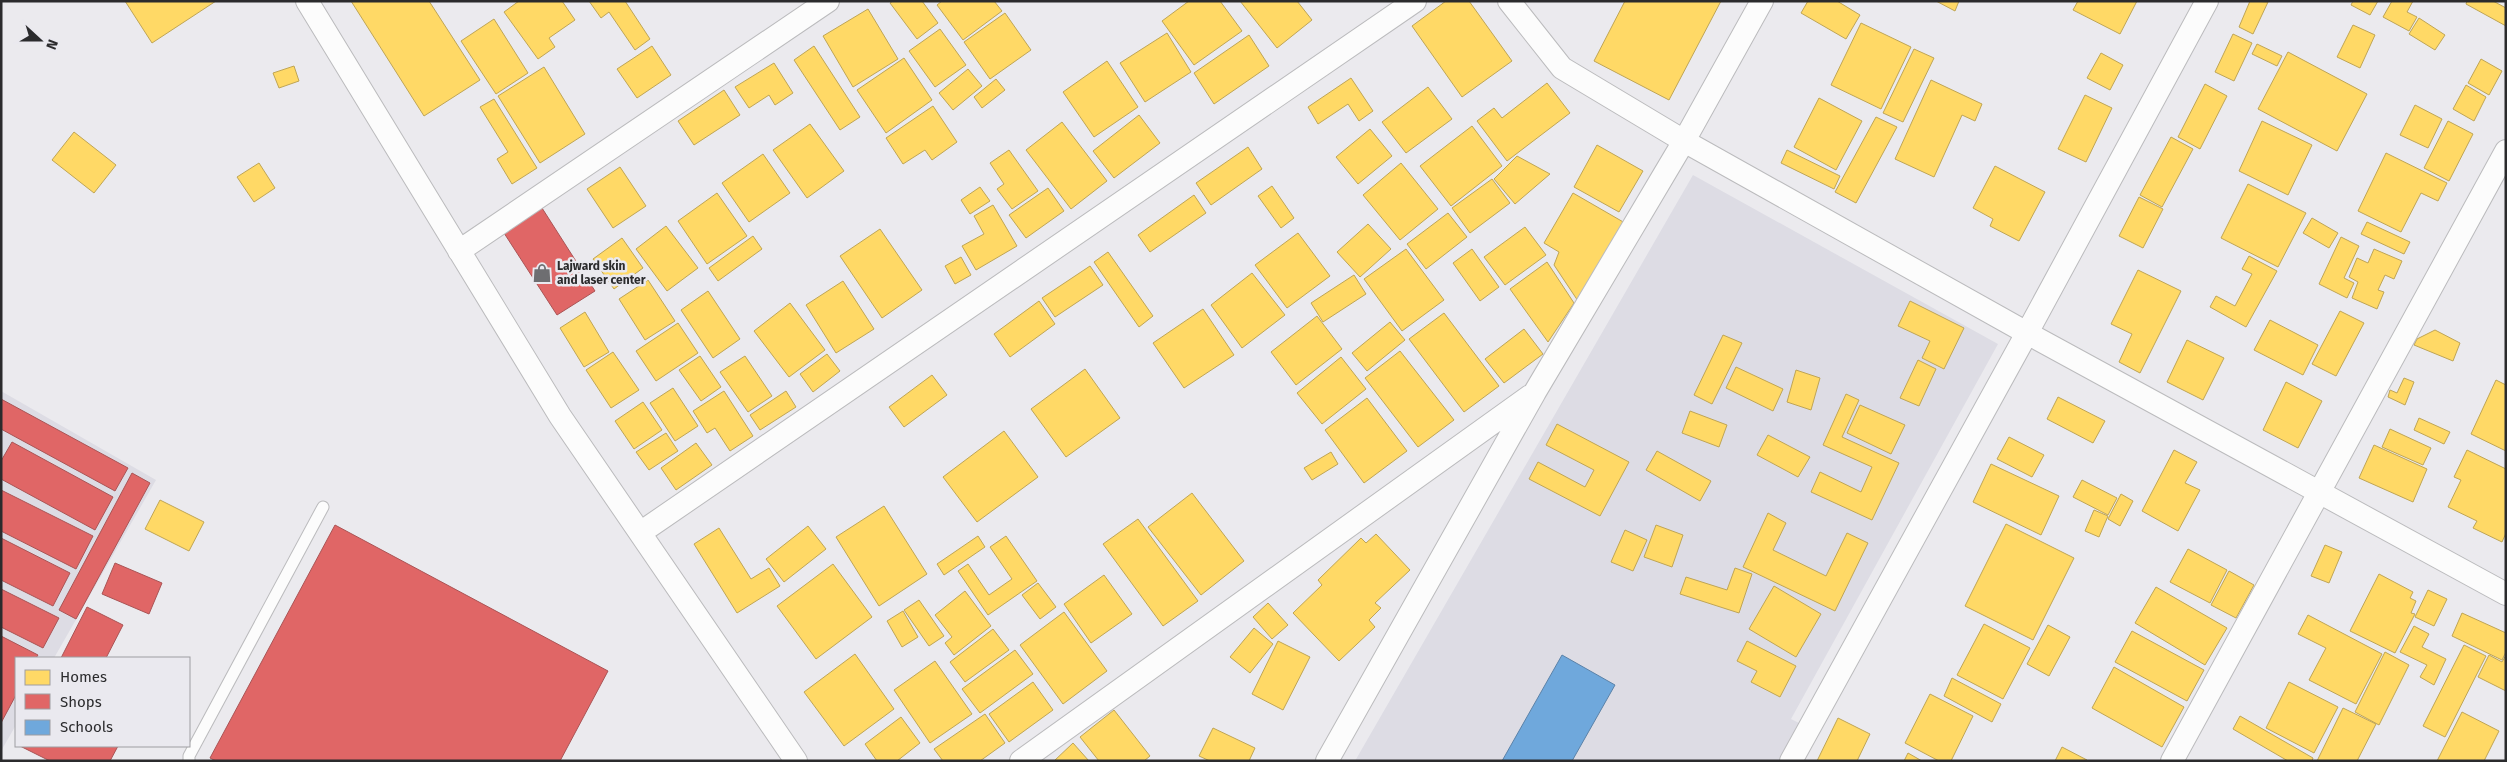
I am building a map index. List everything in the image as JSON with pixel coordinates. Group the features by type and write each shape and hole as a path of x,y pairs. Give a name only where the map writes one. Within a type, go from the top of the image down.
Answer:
{"street":[{"path":"307,1 560,416 796,761"},
{"path":"459,251 828,1"},
{"path":"640,533 1415,1"},
{"path":"1509,1 1562,68 1684,141 2027,333 2506,594"},
{"path":"1327,761 1535,392 1684,141 1762,1"},
{"path":"1791,761 2027,333 2207,1"},
{"path":"2172,761 2506,151"},
{"path":"1021,761 1535,392"}],"lane":[{"path":"188,761 323,507"}],"shaded area":[{"path":"1693,175 1998,344 1791,719 1799,723 1778,761 1355,761"},
{"path":"1,391 156,480 55,657 15,657 15,727 1,751"}],"building: Homes":[{"path":"125,1 216,1 152,43"},
{"path":"351,1 429,1 480,80 424,116"},
{"path":"519,1 562,1 575,20 549,38 555,47 538,59 504,12"},
{"path":"589,1 625,1 650,39 635,50 609,12 601,18"},
{"path":"893,1 922,1 938,23 917,39 890,3"},
{"path":"942,1 994,1 1002,11 963,40 937,5"},
{"path":"1189,1 1220,1 1242,31 1194,65 1162,21"},
{"path":"1240,1 1297,1 1312,20 1277,48"},
{"path":"1446,1 1469,1 1512,61 1462,97 1412,26"},
{"path":"1625,1 1721,1 1669,100 1594,61"},
{"path":"1808,1 1837,1 1860,15 1846,39 1801,13"},
{"path":"1936,1 1959,1 1955,11"},
{"path":"2078,1 2137,1 2120,34 2073,10"},
{"path":"2250,1 2268,2 2253,34 2239,27"},
{"path":"2353,1 2378,1 2370,15 2351,5"},
{"path":"2392,1 2413,1 2407,12 2417,17 2409,31 2383,17"},
{"path":"2467,1 2493,1 2506,8 2506,26 2466,4"},
{"path":"868,9 898,59 853,87 823,36"},
{"path":"1005,13 1031,50 990,79 964,42"},
{"path":"2419,18 2445,35 2435,50 2409,34"},
{"path":"494,19 528,73 496,94 461,41"},
{"path":"1861,23 1911,47 1881,109 1831,85"},
{"path":"2353,25 2375,35 2360,68 2337,57"},
{"path":"940,29 966,65 935,87 909,51"},
{"path":"1167,33 1191,72 1145,102 1120,63"},
{"path":"2233,34 2252,43 2234,81 2215,72"},
{"path":"1249,35 1269,66 1214,104 1194,73"},
{"path":"2257,44 2282,56 2277,66 2252,54"},
{"path":"652,46 671,75 637,98 617,69"},
{"path":"814,46 860,117 840,130 794,60"},
{"path":"1914,49 1934,58 1903,122 1883,113"},
{"path":"2288,52 2367,94 2337,151 2258,109"},
{"path":"2101,53 2123,65 2110,90 2087,78"},
{"path":"904,58 932,100 886,133 857,90"},
{"path":"2481,59 2502,71 2489,95 2468,83"},
{"path":"1107,61 1138,107 1094,137 1063,92"},
{"path":"774,63 793,93 775,105 769,95 749,108 735,87"},
{"path":"294,66 299,81 279,88 273,73"},
{"path":"544,67 585,134 540,163 498,96"},
{"path":"968,69 982,86 953,110 939,93"},
{"path":"1351,78 1373,111 1359,121 1348,104 1318,124 1308,107"},
{"path":"996,79 1005,90 982,108 974,97"},
{"path":"1931,80 1982,104 1975,121 1962,115 1934,177 1895,159"},
{"path":"1547,83 1570,113 1507,161 1477,121 1494,108 1502,118"},
{"path":"2205,84 2227,96 2200,149 2178,137"},
{"path":"2466,85 2486,97 2474,121 2453,109"},
{"path":"1428,87 1452,119 1406,153 1382,122"},
{"path":"724,90 740,115 694,145 678,121"},
{"path":"2085,95 2112,108 2086,162 2058,149"},
{"path":"1819,98 1862,121 1836,170 1794,147"},
{"path":"494,99 537,168 512,184 497,159 508,152 480,107"},
{"path":"2415,105 2442,119 2428,148 2400,135"},
{"path":"933,106 957,142 932,160 925,150 903,164 886,138"},
{"path":"1139,115 1160,143 1114,178 1093,151"},
{"path":"1876,117 1897,127 1856,203 1835,192"},
{"path":"2262,121 2312,145 2288,195 2239,171"},
{"path":"2448,121 2473,134 2449,181 2424,168"},
{"path":"1062,122 1107,181 1071,209 1026,150"},
{"path":"810,124 844,171 807,198 773,150"},
{"path":"1472,126 1502,166 1451,206 1420,166"},
{"path":"1370,129 1392,156 1358,184 1336,157"},
{"path":"74,132 116,165 94,193 52,160"},
{"path":"2171,137 2193,149 2162,207 2140,195"},
{"path":"1597,145 1643,171 1619,212 1574,187"},
{"path":"1248,147 1262,169 1211,205 1196,183"},
{"path":"1009,150 1038,191 1012,209 997,189 1004,184 990,163"},
{"path":"1787,150 1840,176 1834,189 1781,163"},
{"path":"2386,153 2447,183 2438,201 2421,193 2401,232 2358,211"},
{"path":"763,154 790,193 749,222 722,183"},
{"path":"1517,156 1550,174 1515,204 1494,179"},
{"path":"259,163 275,188 254,202 237,177"},
{"path":"1401,163 1438,209 1400,240 1363,195"},
{"path":"1995,166 2045,192 2019,241 1990,226 1993,219 1973,208"},
{"path":"620,167 646,206 613,228 587,189"},
{"path":"1492,179 1510,203 1470,233 1452,208"},
{"path":"2248,184 2306,213 2278,267 2221,238"},
{"path":"1272,186 1294,218 1281,228 1258,196"},
{"path":"980,187 990,201 970,214 961,200"},
{"path":"1048,188 1064,211 1026,238 1009,215"},
{"path":"717,193 747,236 707,264 678,221"},
{"path":"1573,193 1625,223 1578,301 1554,265 1559,252 1544,243"},
{"path":"1194,195 1206,213 1150,252 1138,235"},
{"path":"2139,197 2163,209 2143,248 2119,236"},
{"path":"993,205 1017,246 976,270 962,246 984,234 974,216"},
{"path":"1448,213 1467,237 1426,269 1407,244"},
{"path":"2312,218 2338,233 2329,248 2303,233"},
{"path":"2367,222 2410,242 2404,254 2361,234"},
{"path":"1368,224 1391,249 1360,277 1337,252"},
{"path":"666,226 698,268 667,291 636,249"},
{"path":"1525,227 1546,255 1505,285 1484,257"},
{"path":"880,229 922,290 882,318 840,256"},
{"path":"1298,233 1330,276 1287,308 1255,265"},
{"path":"753,236 762,249 718,281 709,268"},
{"path":"2341,237 2359,246 2344,278 2354,283 2347,298 2319,284"},
{"path":"622,238 643,268 614,289 593,259"},
{"path":"1406,249 1444,300 1402,331 1364,279"},
{"path":"1472,249 1499,287 1480,301 1453,263"},
{"path":"2374,249 2402,261 2394,279 2385,275 2378,290 2384,292 2377,309 2352,298 2358,282 2349,277 2357,258 2368,263"},
{"path":"1108,252 1153,316 1139,327 1094,262"},
{"path":"2249,256 2277,271 2246,327 2210,307 2216,296 2235,306 2252,274 2242,269"},
{"path":"961,257 971,275 955,284 945,266"},
{"path":"1547,262 1574,303 1548,342 1510,289"},
{"path":"1090,266 1103,285 1055,317 1042,298"},
{"path":"2138,270 2181,291 2140,373 2119,362 2132,334 2111,324"},
{"path":"1252,273 1285,315 1242,348 1211,305"},
{"path":"1354,275 1366,294 1323,322 1311,303"},
{"path":"648,280 675,321 645,340 619,299"},
{"path":"843,281 874,329 836,353 806,305"},
{"path":"708,291 740,339 713,358 681,310"},
{"path":"1039,301 1055,324 1010,357 994,334"},
{"path":"1910,301 1964,328 1944,369 1922,358 1930,341 1898,326"},
{"path":"790,303 825,350 789,377 754,331"},
{"path":"1203,309 1234,355 1184,388 1153,343"},
{"path":"2340,311 2364,323 2336,376 2312,364"},
{"path":"585,312 609,352 584,367 560,328"},
{"path":"1444,313 1499,386 1464,412 1409,339"},
{"path":"1317,316 1342,349 1296,385 1271,352"},
{"path":"2270,320 2318,345 2303,375 2254,350"},
{"path":"1390,322 1405,340 1367,371 1352,353"},
{"path":"678,323 698,353 656,381 636,351"},
{"path":"1524,329 1543,354 1504,383 1485,359"},
{"path":"2435,330 2460,343 2453,361 2414,345 2417,339"},
{"path":"1723,335 1742,343 1712,404 1694,395"},
{"path":"2187,340 2224,358 2203,400 2167,382"},
{"path":"1400,351 1454,420 1418,447 1365,378"},
{"path":"613,352 639,390 611,408 586,370"},
{"path":"827,354 840,371 813,392 800,374"},
{"path":"700,356 721,387 701,401 679,370"},
{"path":"745,356 772,396 748,412 720,372"},
{"path":"1341,357 1366,389 1322,424 1297,393"},
{"path":"1918,360 1936,369 1919,406 1900,398"},
{"path":"1736,367 1783,389 1773,411 1726,388"},
{"path":"1085,369 1120,418 1066,457 1031,409"},
{"path":"1796,370 1820,378 1811,410 1787,402"},
{"path":"932,375 947,395 904,427 889,407"},
{"path":"2404,378 2414,382 2405,405 2388,397 2390,390 2397,393"},
{"path":"2496,380 2506,385 2506,451 2471,434"},
{"path":"2286,382 2322,401 2298,448 2263,430"},
{"path":"673,388 698,426 675,441 650,403"},
{"path":"724,391 753,436 730,451 715,428 707,433 693,411"},
{"path":"786,391 796,407 760,430 750,415"},
{"path":"1846,394 1859,400 1842,437 1899,463 1872,520 1811,492 1820,472 1861,492 1872,467 1823,445"},
{"path":"2058,397 2105,421 2093,443 2047,419"},
{"path":"1367,398 1407,451 1364,483 1325,430"},
{"path":"643,402 662,430 634,449 615,421"},
{"path":"1860,405 1905,425 1891,454 1847,433"},
{"path":"1690,411 1727,425 1719,447 1682,433"},
{"path":"2419,418 2450,432 2444,444 2414,430"},
{"path":"1557,424 1629,462 1600,516 1529,479 1538,462 1585,487 1594,470 1546,445"},
{"path":"2390,429 2431,448 2423,465 2382,447"},
{"path":"1004,431 1038,477 977,522 943,477"},
{"path":"666,433 678,451 649,470 636,452"},
{"path":"1768,435 1810,457 1798,477 1757,455"},
{"path":"2009,437 2044,455 2032,477 1997,459"},
{"path":"696,443 712,465 676,490 661,468"},
{"path":"2374,445 2427,469 2413,502 2359,478"},
{"path":"2174,450 2197,462 2185,483 2200,490 2178,531 2142,511"},
{"path":"2467,450 2506,469 2506,533 2502,542 2473,528 2477,521 2448,507 2461,480 2454,477"},
{"path":"1657,451 1711,481 1700,501 1646,470"},
{"path":"1331,452 1338,464 1312,480 1304,468"},
{"path":"1991,464 2059,496 2041,535 1973,502"},
{"path":"2082,480 2117,498 2108,515 2073,497"},
{"path":"1192,493 1244,561 1201,595 1148,527"},
{"path":"2121,494 2133,501 2120,526 2108,519"},
{"path":"160,500 204,522 189,551 145,529"},
{"path":"884,506 927,574 879,606 836,537"},
{"path":"2094,510 2108,516 2099,537 2085,531"},
{"path":"1768,513 1786,523 1773,550 1826,576 1847,533 1868,543 1835,611 1743,567"},
{"path":"1138,519 1198,601 1163,626 1103,544"},
{"path":"2006,524 2074,558 2033,640 1965,606"},
{"path":"1656,525 1683,535 1672,567 1644,557"},
{"path":"808,526 826,549 784,582 766,559"},
{"path":"719,528 751,579 769,568 780,586 737,613 694,544"},
{"path":"1625,530 1647,540 1633,571 1611,562"},
{"path":"1376,534 1410,570 1375,603 1381,608 1369,620 1375,627 1339,661 1293,613 1322,585 1318,580 1361,538 1366,543"},
{"path":"978,536 985,547 944,575 937,564"},
{"path":"1006,536 1037,581 988,615 958,571 968,564 989,595 1012,579 990,547"},
{"path":"2325,545 2342,552 2329,583 2311,576"},
{"path":"2188,549 2227,570 2210,603 2170,582"},
{"path":"833,564 872,617 816,659 777,606"},
{"path":"1735,568 1752,574 1739,613 1680,594 1686,577 1727,590"},
{"path":"2229,571 2254,585 2236,618 2211,605"},
{"path":"2379,574 2413,592 2410,598 2416,601 2411,613 2415,614 2395,653 2350,631"},
{"path":"1104,575 1132,614 1091,643 1064,604"},
{"path":"1038,583 1056,607 1040,619 1022,595"},
{"path":"1774,586 1821,614 1796,657 1749,629"},
{"path":"2156,587 2227,628 2205,665 2135,623"},
{"path":"2428,590 2447,599 2434,626 2415,617"},
{"path":"965,591 991,626 954,655 945,643 952,637 935,615"},
{"path":"919,600 944,636 929,646 904,610"},
{"path":"1268,603 1288,625 1272,639 1253,617"},
{"path":"903,611 918,637 902,647 887,621"},
{"path":"1064,612 1107,671 1063,704 1020,645"},
{"path":"2462,613 2506,633 2506,652 2502,660 2452,636"},
{"path":"2308,615 2382,654 2356,704 2309,680 2326,648 2298,634"},
{"path":"1984,624 2030,648 2003,699 1957,675"},
{"path":"2048,625 2070,637 2049,676 2027,664"},
{"path":"2414,626 2429,634 2422,647 2446,659 2434,685 2420,677 2427,665 2400,652"},
{"path":"1254,628 1273,644 1250,673 1230,657"},
{"path":"993,629 1009,650 965,682 950,662"},
{"path":"2132,631 2204,670 2187,701 2115,662"},
{"path":"1278,641 1310,657 1283,710 1252,694"},
{"path":"1747,641 1796,666 1780,697 1751,682 1757,671 1737,661"},
{"path":"2464,645 2486,656 2445,737 2423,726"},
{"path":"1015,650 1033,674 980,713 962,689"},
{"path":"2385,652 2409,665 2379,725 2355,712"},
{"path":"855,654 894,709 844,746 804,692"},
{"path":"2489,655 2502,662 2506,655 2506,691 2478,677"},
{"path":"935,661 972,714 930,743 894,690"},
{"path":"2114,667 2184,707 2162,747 2092,708"},
{"path":"1952,678 2001,704 1992,722 1944,696"},
{"path":"1033,682 1053,710 1009,742 989,714"},
{"path":"2289,682 2338,707 2314,753 2266,728"},
{"path":"1930,694 1973,716 1951,761 1939,761 1905,743"},
{"path":"2343,708 2376,724 2357,761 2317,761"},
{"path":"1114,710 1150,756 1144,761 1099,761 1080,737"},
{"path":"2462,712 2499,731 2484,761 2437,761"},
{"path":"985,714 1005,743 980,761 943,761 934,749"},
{"path":"2240,716 2313,758 2312,761 2288,761 2233,729"},
{"path":"901,717 920,743 897,761 877,761 865,744"},
{"path":"1838,718 1870,734 1857,761 1817,761"},
{"path":"1213,728 1255,748 1249,761 1210,761 1199,756"},
{"path":"1073,743 1089,761 1054,761"},
{"path":"2062,747 2087,760 2055,761"},
{"path":"1908,753 1922,761 1904,761"}],"building: Shops":[{"path":"542,208 595,291 557,315 504,233"},
{"path":"1,399 128,468 115,491 1,429"},
{"path":"12,442 113,497 95,530 1,479 1,461"},
{"path":"132,473 150,483 76,619 59,610"},
{"path":"1,490 93,536 76,569 1,531"},
{"path":"335,525 608,671 560,761 216,761 210,758"},
{"path":"1,538 70,573 53,606 1,580"},
{"path":"115,563 162,583 149,614 102,594"},
{"path":"1,589 59,618 43,648 1,627"},
{"path":"87,607 123,625 107,657 62,657"},
{"path":"1,636 38,655 37,657 15,657 15,697 1,723"},
{"path":"22,747 117,747 110,761 50,761"}],"building: Schools":[{"path":"1562,655 1615,685 1572,761 1502,761"}],"place":[{"name":"Lajward skin and laser center","path":"542,273"}]}
